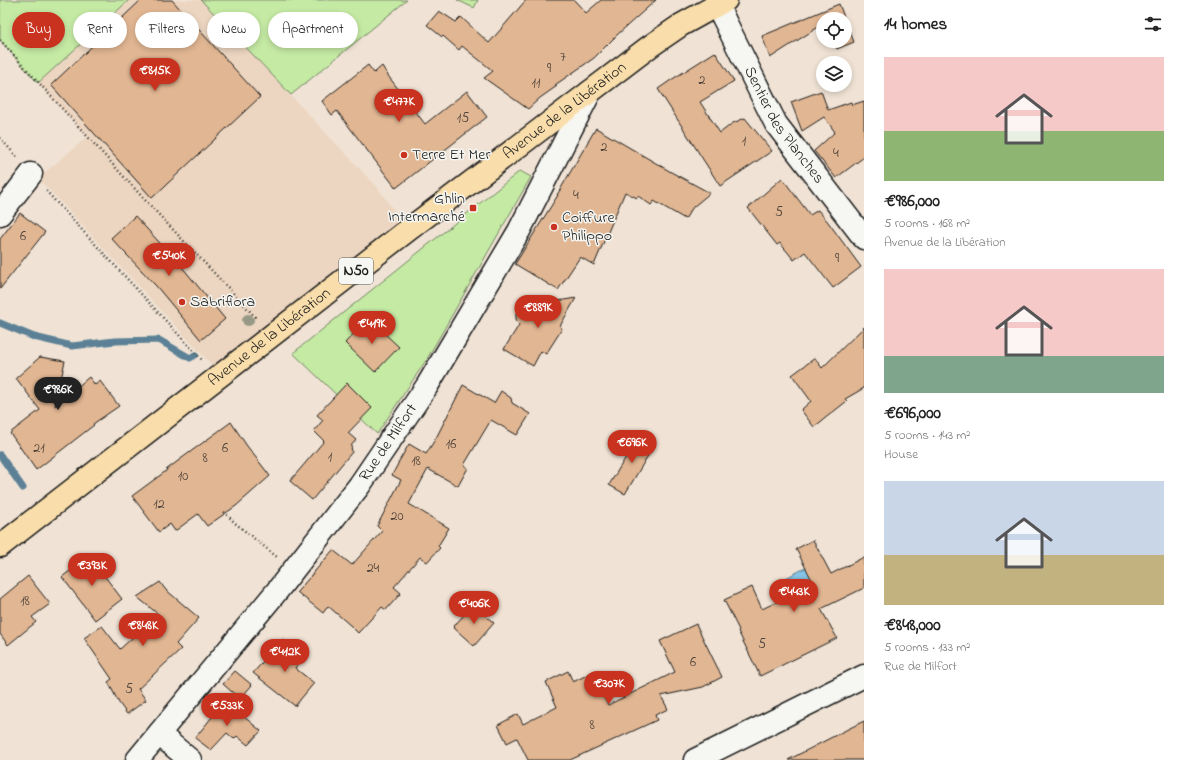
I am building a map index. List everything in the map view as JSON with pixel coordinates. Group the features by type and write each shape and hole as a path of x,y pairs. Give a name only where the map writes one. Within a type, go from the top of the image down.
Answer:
{"main road":[{"name":"Avenue de la Libération","path":"0,546 414,225 649,47 681,25 720,2"}],"street":[{"name":"Sentier des Planches","path":"720,2 776,124 864,238"},
{"name":"Rue de Milfort","path":"137,760 294,570 359,486 427,386 519,231 590,92"},
{"path":"0,214 31,174"},
{"path":"695,760 864,676"},
{"path":"159,734 190,760"}],"path":[{"path":"0,40 145,200 272,336"},
{"path":"0,138 31,174 218,378"},
{"path":"224,512 235,523 294,570"}],"shaded area":[{"path":"129,0 201,0 212,12 207,12 207,48 246,48 378,188 408,230 221,375 38,178 87,137 38,83 76,48 127,48 127,12 116,12"}],"green space":[{"path":"0,0 129,0 116,12 73,12 73,48 76,48 38,83 0,40"},
{"path":"201,0 407,0 358,40 358,12 268,12 268,48 348,48 291,95 246,48 260,48 260,12 212,12"},
{"path":"457,0 478,0 474,8"},
{"path":"520,171 531,177 427,359 377,434 293,353"}],"water":[{"path":"807,567 813,581 786,594 780,581"}],"building":[{"path":"141,0 172,0 183,12 135,12 135,48 199,48 199,30 207,39 207,48 216,48 260,97 152,198 51,85 90,48 127,48 127,13"},
{"path":"526,0 574,0 586,13 601,0 656,0 594,58 555,85 557,86 528,109 484,78 493,71 462,46 459,50 427,25 439,11 456,22 461,17 489,43"},
{"path":"839,4 842,12 820,12"},
{"path":"816,14 816,29 770,58 762,36"},
{"path":"715,52 734,81 700,102 720,133 733,123 745,118 772,151 720,186 658,89"},
{"path":"368,65 374,73 382,66 425,124 467,91 487,117 396,188 337,111 332,115 322,101"},
{"path":"818,92 821,92 828,110 851,102 852,105 864,101 864,157 836,178 814,151 835,132 824,117 802,131 791,102"},
{"path":"596,128 710,193 693,207 685,219 654,201 651,205 638,196 637,198 625,192 594,265 580,257 558,290 515,264 558,195"},
{"path":"782,178 810,215 818,210 861,267 833,288 805,252 794,260 780,243 777,245 748,208"},
{"path":"20,213 45,232 0,289 0,239"},
{"path":"135,216 182,267 225,319 201,340 157,287 111,238"},
{"path":"576,298 560,326 562,329 546,354 541,351 533,366 504,349 519,325 516,319 516,313 519,309 522,307"},
{"path":"368,318 399,347 375,372 345,343"},
{"path":"864,327 864,388 845,399 847,401 814,427 801,410 811,401 792,375 815,358 822,368"},
{"path":"40,357 65,361 55,406 89,377 95,385 100,381 119,406 93,424 94,425 36,470 10,433 40,410 16,378"},
{"path":"347,383 372,408 348,433 356,440 351,446 352,452 312,500 290,481 324,441 314,431 323,420 317,415"},
{"path":"463,385 494,403 501,391 511,398 512,403 530,414 517,435 491,420 464,465 468,468 458,486 428,469 409,504 449,528 438,546 440,548 427,562 420,557 394,587 401,593 386,610 382,607 358,633 328,606 323,613 297,592 333,550 352,565 382,531 377,526 401,480 392,475 398,463 409,444 426,454 436,438"},
{"path":"231,422 270,476 236,506 207,526 198,514 175,531 170,524 159,532 132,496"},
{"path":"640,434 655,444 625,494 609,485"},
{"path":"813,540 831,574 864,557 864,588 821,609 837,638 760,676 724,600 752,587 762,609 814,584 796,549"},
{"path":"87,553 122,599 95,620 62,577 75,567 73,564"},
{"path":"28,576 50,604 32,617 36,622 8,645 0,634 0,599"},
{"path":"160,582 165,589 199,618 176,644 181,649 138,689 146,700 127,714 119,703 108,682 112,679 84,638 102,626 120,649 158,614 137,597"},
{"path":"473,605 494,623 474,646 453,627"},
{"path":"696,624 722,677 703,687 661,696 668,709 655,715 657,720 570,760 528,760 517,738 507,743 498,725 518,714 523,724 557,707 546,682 568,671 573,682 591,673 608,705 675,672 660,641"},
{"path":"283,639 304,657 295,668 314,683 295,706 253,673"},
{"path":"235,671 252,685 240,699 223,684"},
{"path":"225,701 261,731 248,745 237,736 234,739 227,733 211,750 195,738"},
{"path":"864,721 864,760 788,760 838,734"}],"waterway":[{"path":"0,323 34,337 72,346 115,341 159,340 190,358 195,355"},
{"path":"0,455 23,488"}],"place":[{"name":"Terre Et Mer","path":"404,155"},
{"name":"Ghlin Intermarché","path":"473,208"},
{"name":"Coiffure Philippo","path":"554,227"},
{"name":"Sabriflora","path":"182,302"}]}
